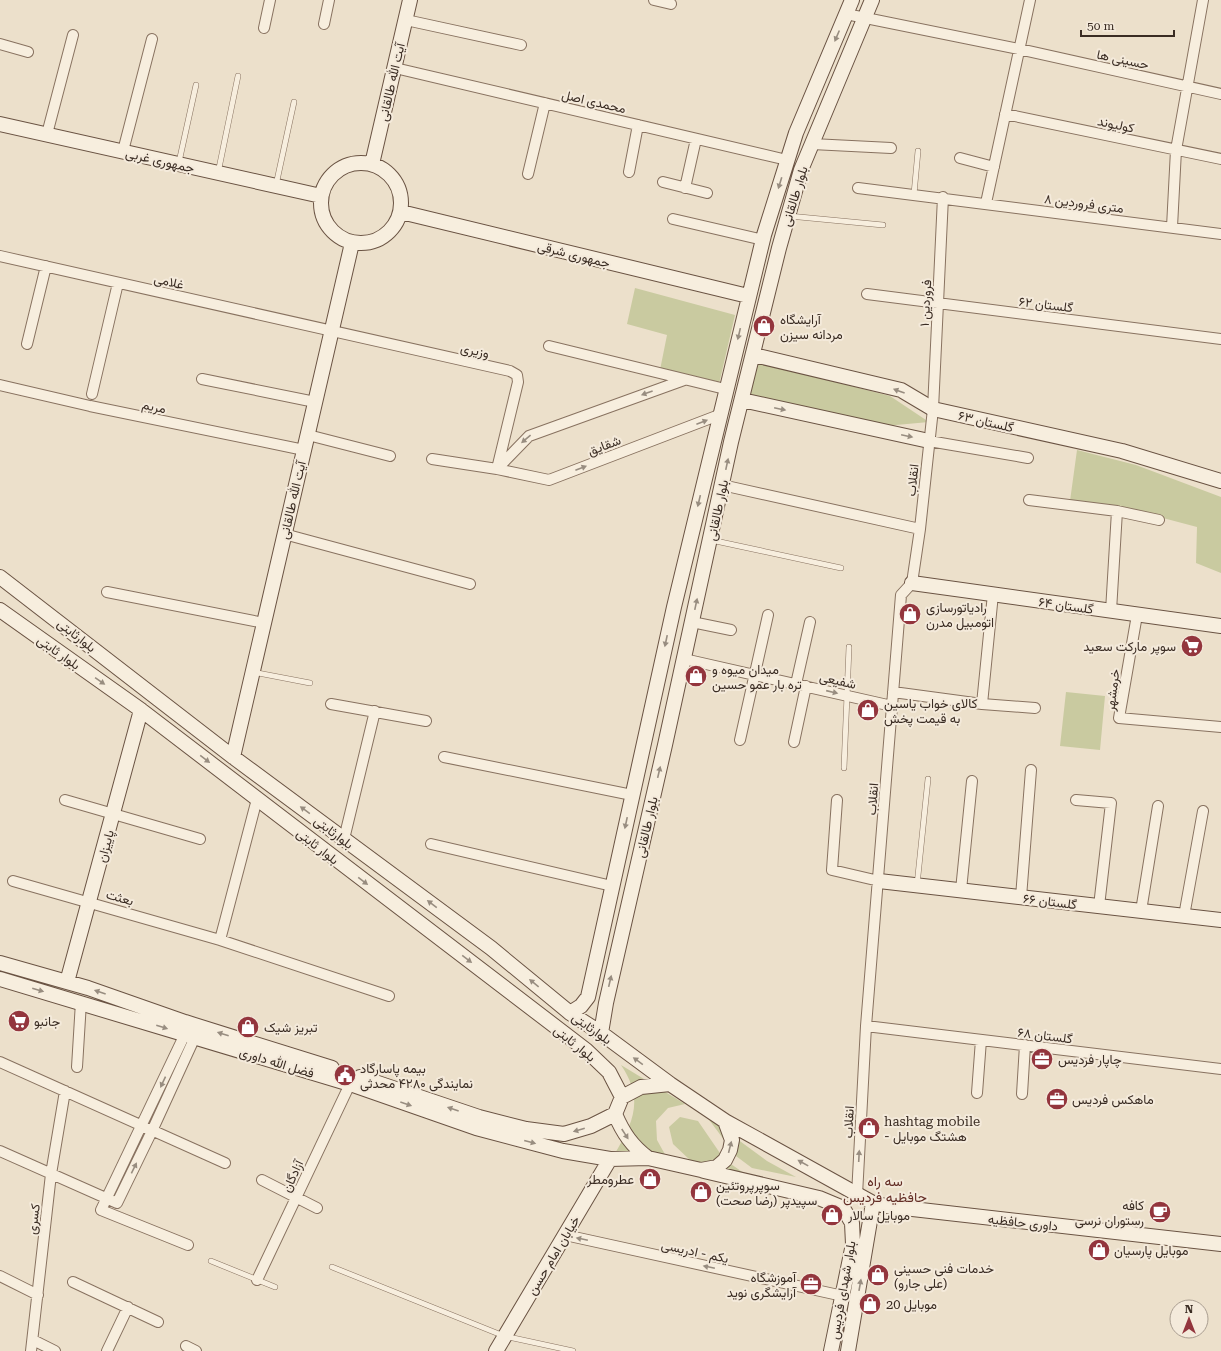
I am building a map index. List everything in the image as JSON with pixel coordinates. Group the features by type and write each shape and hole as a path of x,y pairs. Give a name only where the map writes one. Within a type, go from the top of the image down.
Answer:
{"main road":[{"name":"آیت الله طالقانی","path":"372,164 410,0"},
{"name":"بلوار طالقانی","path":"588,997 674,607 748,296 763,240 796,133 852,0"},
{"name":"بلوار طالقانی","path":"601,1033 606,1003 722,485 788,216 801,170 872,0"},
{"name":"جمهوری غربی","path":"0,124 321,196"},
{"path":"358,163 372,164 388,173 399,188 402,200 401,212 396,224 388,234 377,241 365,244 352,243 341,239 331,231 324,220 320,208 321,196 325,183 334,173 345,166 358,163"},
{"name":"جمهوری شرقی","path":"401,212 748,296"},
{"name":"آیت الله طالقانی","path":"233,756 352,243"},
{"name":"گلستان ۶۳","path":"754,355 901,390 933,409 1122,451 1221,481"},
{"path":"742,400 929,441"},
{"name":"بلوارثابتی","path":"0,577 233,756 491,948 570,1013 601,1033 670,1084"},
{"path":"0,580 20,591"},
{"name":"گلستان ۶۴","path":"912,583 1221,626"},
{"name":"بلوار ثابتی","path":"0,610 141,710 256,800 330,854 586,1050 609,1072 622,1097"},
{"name":"پاییزان","path":"67,982 114,814 141,710"},
{"path":"330,854 340,850 344,839"},
{"path":"344,866 348,856 357,849"},
{"name":"گلستان ۶۶","path":"879,881 1221,920"},
{"name":"فضل الله داوری","path":"1,967 67,982 479,1117 526,1129 564,1134 591,1126 615,1114"},
{"name":"فضل الله داوری","path":"0,979 81,1002 350,1084 476,1128 563,1151 610,1159 648,1158"},
{"path":"570,1013 580,1006 588,997 595,1006 606,1003"},
{"path":"725,1121 732,1140 730,1150 725,1160 717,1167 701,1170 648,1158 633,1147 623,1132 615,1114 622,1097 641,1086 670,1084 725,1121 873,1203"},
{"name":"خیابان امام حسن","path":"496,1351 610,1159"},
{"name":"بلوار شهدای فردیس","path":"701,1170 819,1198 843,1208 852,1223 853,1244 831,1351"},
{"name":"بلوار شهدای فردیس","path":"848,1351 873,1203"},
{"name":"داوری حافظیه","path":"873,1203 886,1206 1221,1244"}],"street":[{"path":"264,28 270,0"},
{"path":"324,24 329,0"},
{"path":"654,0 672,4"},
{"path":"986,203 1030,0"},
{"path":"1172,228 1176,150 1186,86 1203,0"},
{"name":"حسینی ها","path":"846,14 1019,49 1221,94"},
{"path":"406,20 521,45"},
{"path":"47,134 73,35"},
{"path":"123,151 152,39"},
{"path":"0,44 28,52"},
{"name":"محمدی اصل","path":"394,68 787,160"},
{"path":"528,174 545,103"},
{"name":"کولیوند","path":"1005,114 1221,159"},
{"path":"629,172 638,125"},
{"path":"685,188 696,139"},
{"path":"812,144 891,148"},
{"path":"960,158 994,167"},
{"path":"663,182 707,193"},
{"name":"۸ متری فروردین","path":"858,188 986,203 1221,234"},
{"name":"فروردین ۱","path":"933,409 943,198"},
{"path":"672,219 763,240"},
{"name":"غلامی","path":"0,256 332,332"},
{"path":"27,344 46,266"},
{"path":"92,394 118,283"},
{"name":"گلستان ۶۲","path":"867,294 1221,338"},
{"name":"وزیری","path":"332,332 510,371 517,375 518,382 497,469"},
{"path":"549,346 725,389"},
{"path":"202,379 315,402"},
{"path":"497,469 529,436 684,380"},
{"name":"مریم","path":"0,385 90,406 304,450"},
{"name":"انقلاب","path":"857,1195 866,1026 902,595 912,583 920,529 933,409"},
{"name":"شقایق","path":"432,459 497,469 549,480 719,415"},
{"path":"308,435 390,456"},
{"path":"929,441 1028,458"},
{"path":"722,485 920,529"},
{"path":"1029,500 1117,511 1159,520"},
{"path":"1111,611 1117,511"},
{"path":"284,534 470,584"},
{"path":"107,592 264,623"},
{"path":"982,704 993,594"},
{"name":"خرمشهر","path":"1137,614 1119,718 1221,727"},
{"path":"740,740 768,615"},
{"path":"692,622 732,630"},
{"path":"796,684 810,622"},
{"name":"شفیعی","path":"684,658 892,706"},
{"path":"794,742 806,686"},
{"path":"893,692 982,704 1035,708"},
{"path":"331,704 426,720"},
{"path":"344,839 375,712"},
{"path":"444,757 632,795"},
{"path":"1021,897 1031,770"},
{"path":"961,890 972,781"},
{"path":"66,800 200,838"},
{"path":"220,940 256,800"},
{"path":"837,800 832,870 879,881"},
{"path":"1076,800 1111,803 1099,906"},
{"path":"1141,911 1158,806"},
{"path":"1184,916 1203,811"},
{"path":"431,844 612,886"},
{"name":"بعثت","path":"13,881 220,940 389,996"},
{"path":"77,1067 81,1002"},
{"name":"گلستان ۶۸","path":"866,1026 1221,1069"},
{"path":"188,1245 101,1210 142,1126 190,1035"},
{"path":"0,1151 117,1203 152,1131 190,1035"},
{"path":"978,1093 981,1040"},
{"path":"1022,1094 1025,1045"},
{"path":"0,1062 225,1163"},
{"name":"آزادگان","path":"256,1280 350,1084"},
{"name":"کسری","path":"31,1351 52,1174 65,1091"},
{"path":"262,1180 317,1208"},
{"name":"یکم - ادریسی","path":"564,1235 843,1296"},
{"path":"0,1276 38,1295"},
{"path":"73,1282 158,1322"},
{"path":"107,1351 128,1307"},
{"path":"33,1340 55,1351"},
{"path":"186,1346 196,1351"}],"lane":[{"path":"218,173 238,76"},
{"path":"179,164 196,85"},
{"path":"276,186 294,102"},
{"path":"914,194 918,151"},
{"path":"788,216 883,225"},
{"path":"710,540 841,568"},
{"path":"844,768 849,647"},
{"path":"252,672 310,683"},
{"path":"917,885 928,779"},
{"path":"211,1261 275,1287"},
{"path":"332,1267 504,1336 573,1351"}],"green space":[{"path":"635,288 735,315 719,384 660,370 667,335 627,324"},
{"path":"758,362 890,396 929,422 885,426 750,395"},
{"path":"1077,450 1136,465 1221,497 1221,573 1196,563 1197,527 1129,509 1070,501"},
{"path":"1066,692 1105,696 1100,750 1060,746"},
{"path":"621,1065 685,1104 668,1108 656,1121 657,1140 667,1158 614,1155 627,1132 634,1110 632,1089 628,1077"},
{"path":"680,1117 698,1121 724,1159 752,1179 691,1161 673,1144 669,1127"},
{"path":"707,1117 767,1161 796,1177 752,1168 736,1156"}],"place":[{"name":"آرایشگاه مردانه سیزن","path":"764,326"},
{"name":"رادیاتورسازی اتومبیل مدرن","path":"910,614"},
{"name":"سوپر مارکت سعید","path":"1192,646"},
{"name":"میدان میوه و تره بار عمو حسین","path":"696,676"},
{"name":"کالای خواب یاسین به قیمت پخش","path":"868,710"},
{"name":"جانبو","path":"19,1021"},
{"name":"تبریز شیک","path":"248,1027"},
{"name":"چاپار فردیس","path":"1042,1059"},
{"name":"بیمه پاسارگاد نمایندگی ۴۲۸۰ محدثی","path":"345,1075"},
{"name":"ماهکس فردیس","path":"1057,1099"},
{"name":"hashtag mobile - هشتگ موبایل","path":"869,1128"},
{"name":"عطرومطر","path":"650,1179"},
{"name":"سوپرپروتئین سپیدپر (رضا صحت)","path":"701,1192"},
{"name":"کافه رستوران نرسی","path":"1160,1212"},
{"name":"موبایل سالار","path":"832,1215"},
{"name":"موبایل پارسیان","path":"1099,1250"},
{"name":"خدمات فنی حسینی (علی جارو)","path":"878,1275"},
{"name":"آموزشگاه آرایشگری نوید","path":"811,1284"},
{"name":"موبایل 20","path":"870,1304"}],"district":[{"name":"سه راه حافظیه فردیس","path":"885,1190"}]}
